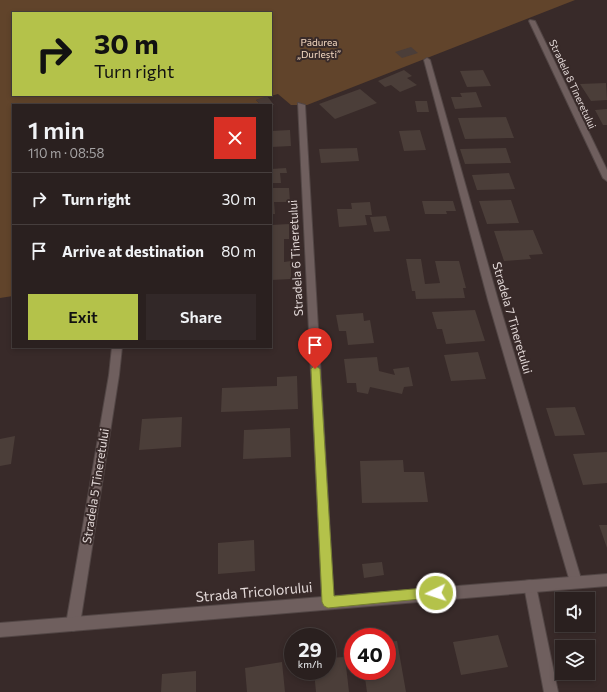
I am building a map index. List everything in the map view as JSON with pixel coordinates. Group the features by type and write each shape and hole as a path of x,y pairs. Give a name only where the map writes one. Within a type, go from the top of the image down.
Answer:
{"street":[{"name":"Stradela 8 Tineretului","path":"532,21 607,178"},
{"name":"Stradela 7 Tineretului","path":"427,60 493,300 576,582"},
{"name":"Stradela 6 Tineretului","path":"301,105 328,602"},
{"name":"Stradela 5 Tineretului","path":"73,624 114,376 117,348"},
{"name":"Strada Tricolorului","path":"0,630 607,580"},
{"path":"530,586 550,692"}],"green space":[{"name":"Pădurea „Durlești”","path":"0,0 575,0 307,105 291,105 278,94 272,96 272,12 12,12 12,96 271,96 256,100 260,104 12,104 12,296 0,298"}],"building":[{"path":"411,47 418,53 402,58 395,52"},
{"path":"404,70 412,76 407,78 417,85 400,92 391,85 385,87 378,81"},
{"path":"483,70 491,86 467,87 460,71"},
{"path":"606,83 607,100 591,101 580,84"},
{"path":"360,89 377,103 335,119 319,104"},
{"path":"476,92 482,107 455,109 451,97 462,97 460,93"},
{"path":"267,96 274,105 260,104 256,100"},
{"path":"415,101 427,101 429,112 417,112"},
{"path":"607,109 607,125 603,125 595,110"},
{"path":"506,117 514,138 465,139 458,118"},
{"path":"290,130 291,146 272,147 272,131"},
{"path":"420,130 426,150 404,151 399,131"},
{"path":"357,148 359,161 321,163 319,149"},
{"path":"506,148 511,163 465,164 460,149"},
{"path":"286,168 287,173 280,173 281,183 272,183 272,169"},
{"path":"509,173 515,189 477,190 472,175"},
{"path":"272,188 289,188 290,202 274,202 275,214 272,214"},
{"path":"511,200 519,223 487,224 479,201"},
{"path":"422,201 453,201 456,211 446,211 447,214 425,214"},
{"path":"370,202 372,215 365,215 367,225 339,227 337,209 352,209 351,203"},
{"path":"386,216 390,231 374,232 370,217"},
{"path":"289,224 289,239 284,239 284,262 291,261 291,279 272,280 272,225"},
{"path":"533,230 543,254 529,255 531,259 504,261 494,231"},
{"path":"406,259 421,259 425,284 440,283 435,261 459,261 466,288 463,288 465,298 416,299 415,291 412,291"},
{"path":"475,310 485,341 446,344 442,329 437,329 432,312"},
{"path":"363,313 364,321 370,320 374,343 348,345 346,331 339,331 336,315"},
{"path":"478,352 486,379 451,381 444,355"},
{"path":"377,357 379,371 395,375 393,369 409,367 413,386 404,387 402,394 370,387 368,394 357,392 356,383 347,383 344,359"},
{"path":"297,376 298,409 221,412 222,388 277,386 277,377"},
{"path":"575,407 585,435 555,436 546,408"},
{"path":"182,417 181,447 139,450 142,419"},
{"path":"290,428 291,457 243,459 244,430"},
{"path":"15,436 11,464 0,466 0,439"},
{"path":"607,452 607,483 583,485 573,454"},
{"path":"403,460 404,472 424,472 428,502 362,503 360,461"},
{"path":"599,525 607,525 607,548"},
{"path":"254,540 255,571 218,574 218,543"},
{"path":"382,562 384,575 364,578 362,564"},
{"path":"498,635 508,667 461,675 453,642"},
{"path":"396,641 406,692 367,692 365,680 396,680"},
{"path":"344,657 344,680 348,680 349,692 316,692 315,680 336,680 336,658"},
{"path":"282,662 285,692 247,692 245,668"},
{"path":"196,671 196,692 161,692 162,674"}],"route":[{"path":"315,369 328,602 436,593"}]}
